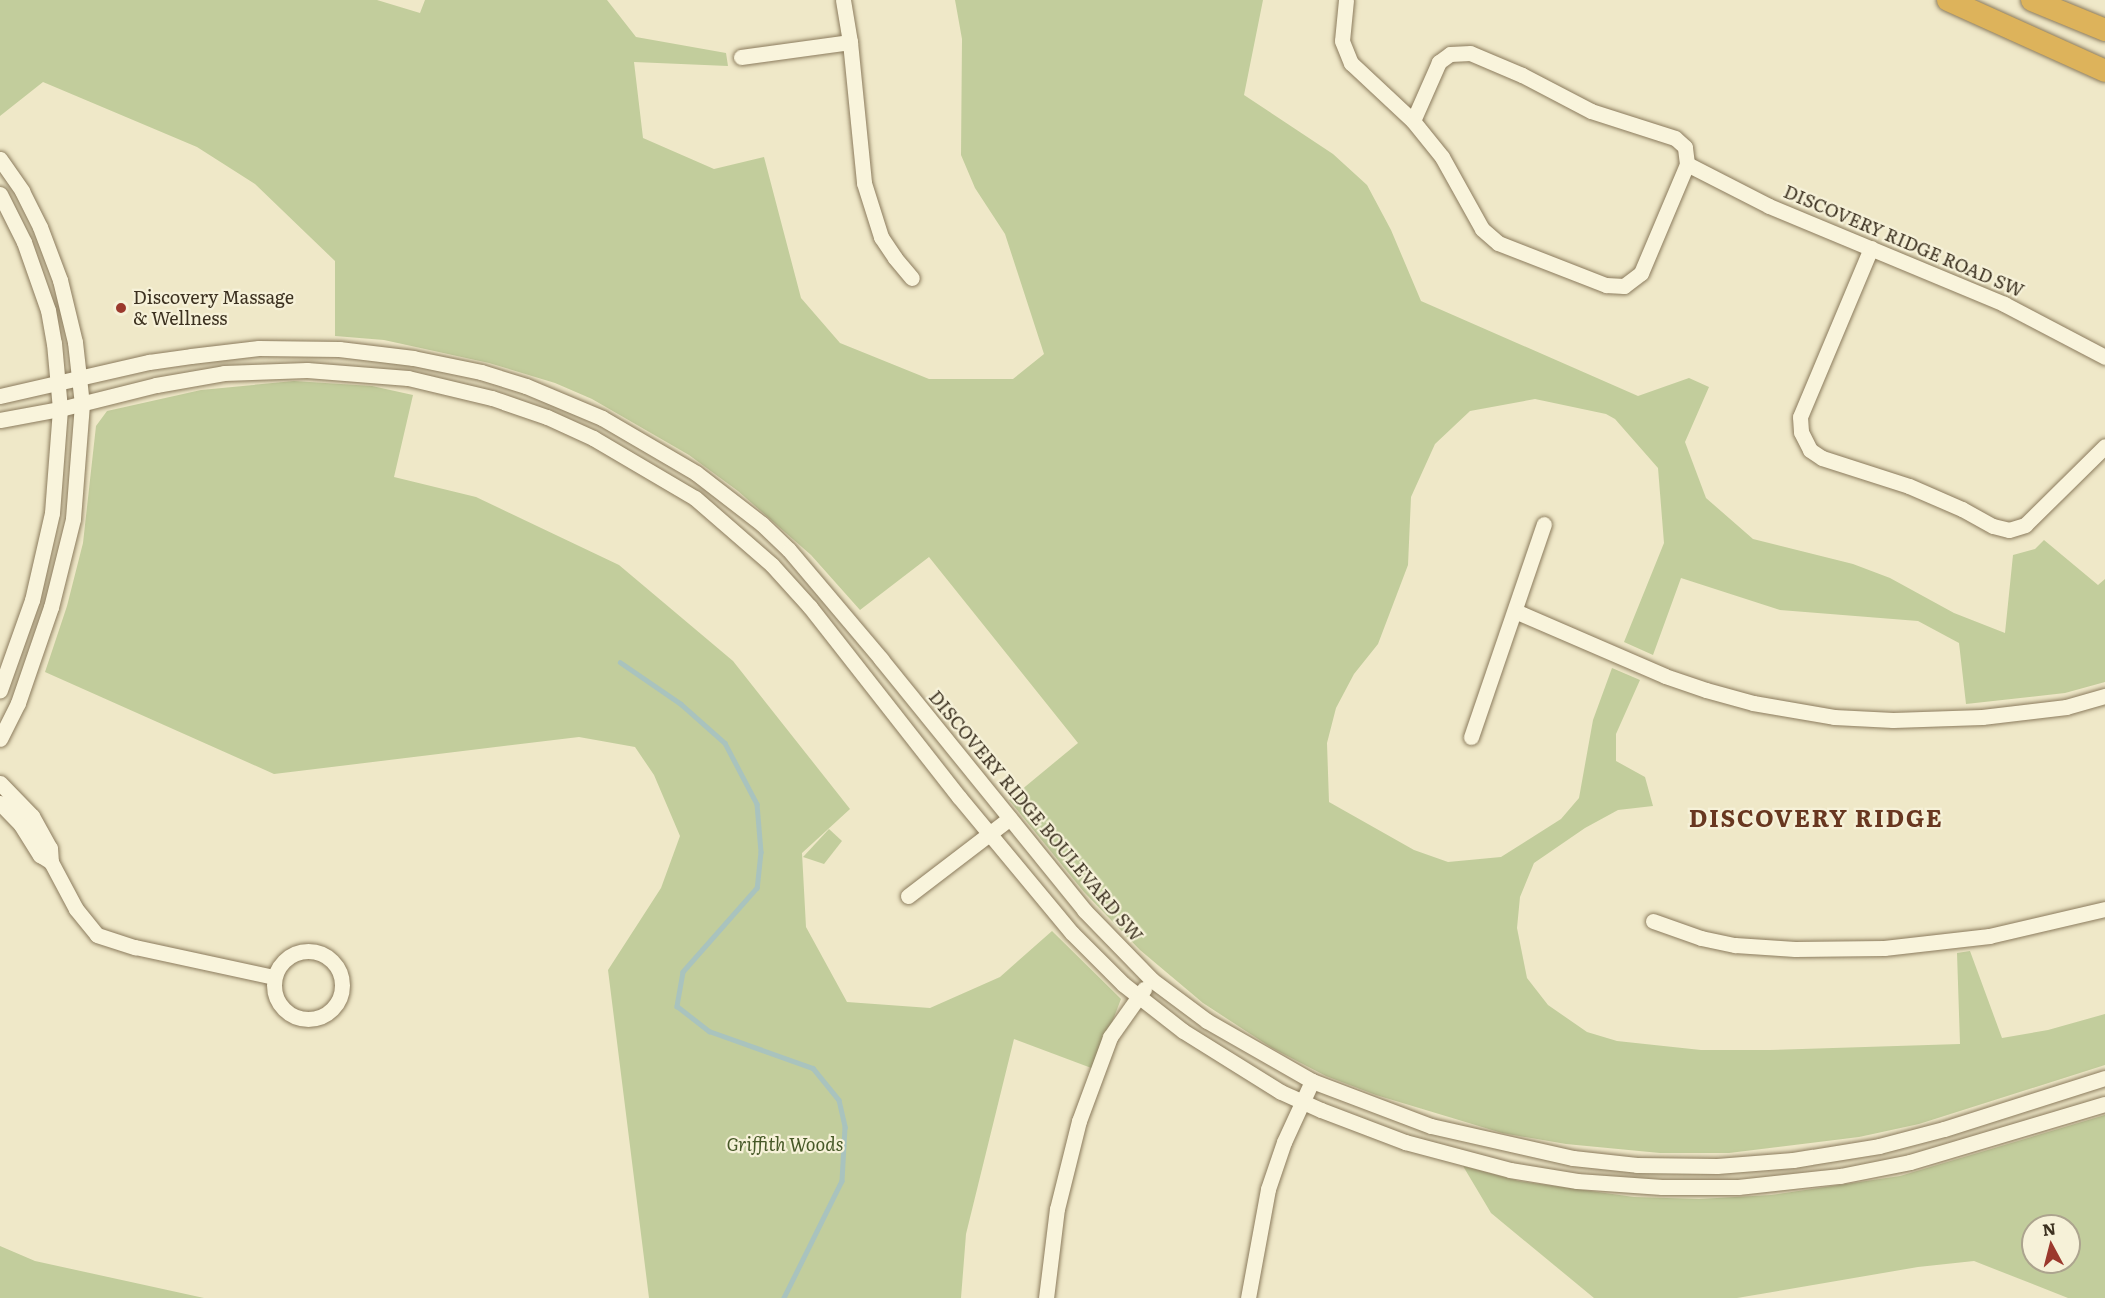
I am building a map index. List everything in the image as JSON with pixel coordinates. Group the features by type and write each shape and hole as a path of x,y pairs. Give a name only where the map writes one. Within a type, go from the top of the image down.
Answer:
{"highway":[{"path":"1948,0 2105,71"},
{"path":"2032,0 2105,30"}],"street":[{"path":"843,0 850,42 861,163 868,198 881,237 912,278"},
{"path":"1346,0 1342,30 1345,53 1356,69 1413,121 1442,157 1482,229 1498,243 1613,287 1630,284 1641,273 1687,164 1688,154 1685,147 1675,138 1591,111 1522,75 1470,53 1450,54 1439,62 1413,121"},
{"path":"741,57 850,42"},
{"path":"0,159 22,191 40,227 60,280 81,379 82,404 73,519 51,607 18,703 0,739"},
{"name":"DISCOVERY RIDGE ROAD SW","path":"1687,164 1769,206 2004,304 2105,357"},
{"path":"0,690 32,600 52,513 60,409 54,343 40,285 24,242 2,198 22,191"},
{"path":"1871,248 1800,417 1801,432 1810,450 1822,458 1899,482 1962,509 1993,526 2009,530 2025,525 2105,446"},
{"path":"287,347 287,370"},
{"name":"DISCOVERY RIDGE BOULEVARD SW","path":"0,396 149,362 226,351 287,347 375,352 443,363 526,386 602,418 696,473 762,524 818,583 1084,910 1152,980 1207,1021 1312,1081 1431,1126 1506,1145 1573,1158 1637,1164 1717,1166 1793,1160 1879,1146 1954,1126 2105,1078"},
{"path":"0,420 60,409 156,385 224,373 287,370 351,372 408,378 492,398 547,417 593,438 695,498 746,541 810,607 959,797 1072,933 1137,996 1225,1059 1302,1102 1405,1142 1510,1170 1577,1181 1662,1187 1773,1185 1858,1173 1961,1148 2105,1104"},
{"path":"593,438 602,418"},
{"path":"746,541 762,524"},
{"path":"1471,737 1544,524"},
{"path":"32,600 51,607"},
{"path":"1515,611 1665,676 1753,703 1812,714 1868,720 1936,720 2066,707 2105,696"},
{"path":"864,674 881,659"},
{"path":"0,783 32,816 50,848 51,862 76,909 97,935 135,947 274,977"},
{"path":"0,803 21,825 40,855 51,862"},
{"path":"908,896 1010,818"},
{"path":"1653,921 1701,938 1735,945 1884,948 1989,936 2105,909"},
{"path":"315,951 333,961 342,980 343,990 333,1010 324,1016 302,1020 291,1016 276,999 274,977 278,967 294,954 315,951"},
{"path":"1046,1298 1057,1209 1079,1121 1110,1037 1137,996 1152,980"},
{"path":"1248,1298 1268,1189 1312,1081"}],"green space":[{"path":"0,0 377,0 420,13 425,0 607,0 636,37 726,53 728,66 634,62 643,138 714,169 764,157 801,298 840,343 929,379 1013,379 1044,354 1005,234 975,188 961,155 962,39 955,0 1263,0 1244,95 1333,154 1367,185 1391,230 1421,301 1638,396 1689,378 1709,387 1685,442 1706,498 1753,539 1853,564 1890,578 1954,613 2005,633 2013,555 2035,549 2044,540 2098,585 2105,579 2105,682 2065,693 1966,704 1959,643 1918,621 1780,610 1681,578 1653,655 1624,642 1664,543 1658,468 1615,419 1606,414 1535,399 1470,411 1435,444 1411,497 1408,565 1378,644 1354,674 1336,708 1327,743 1329,802 1414,850 1448,862 1501,857 1561,819 1579,798 1593,720 1612,668 1640,680 1616,734 1616,761 1645,777 1653,806 1618,810 1585,828 1534,863 1520,897 1517,928 1527,978 1548,1005 1587,1032 1617,1041 1701,1050 1960,1044 1957,953 1970,951 2002,1038 2048,1030 2105,1014 2105,1065 1919,1124 1859,1137 1729,1153 1660,1153 1566,1144 1502,1133 1376,1095 1326,1076 1272,1048 1203,1003 1140,950 1084,892 1009,800 1078,743 929,557 860,610 811,555 738,491 689,455 592,399 555,383 489,363 384,340 335,336 335,261 255,184 197,147 43,82 0,116"},
{"name":"Griffith Woods","path":"294,381 372,386 413,395 394,477 476,497 619,565 733,661 850,809 802,853 806,927 847,1002 930,1008 1000,977 1052,931 1121,999 1094,1069 1014,1039 966,1234 961,1298 649,1298 608,970 661,888 680,836 654,775 635,747 579,737 274,774 45,672 67,606 83,543 96,426 107,411 201,390"},
{"path":"829,829 842,841 824,864 803,857"},
{"path":"2105,1115 2105,1298 2068,1298 1974,1261 1918,1267 1737,1298 1594,1298 1491,1213 1463,1166 1519,1181 1634,1197 1699,1199 1771,1195 1900,1176"},
{"path":"0,1246 35,1261 204,1298 0,1298"}],"waterway":[{"path":"620,662 681,704 725,743 757,804 761,852 757,888 683,972 677,1006 709,1031 813,1068 839,1100 845,1127 842,1181 784,1298"}],"place":[{"name":"Discovery Massage & Wellness","path":"121,308"}],"district":[{"name":"DISCOVERY RIDGE","path":"1816,817"}]}
